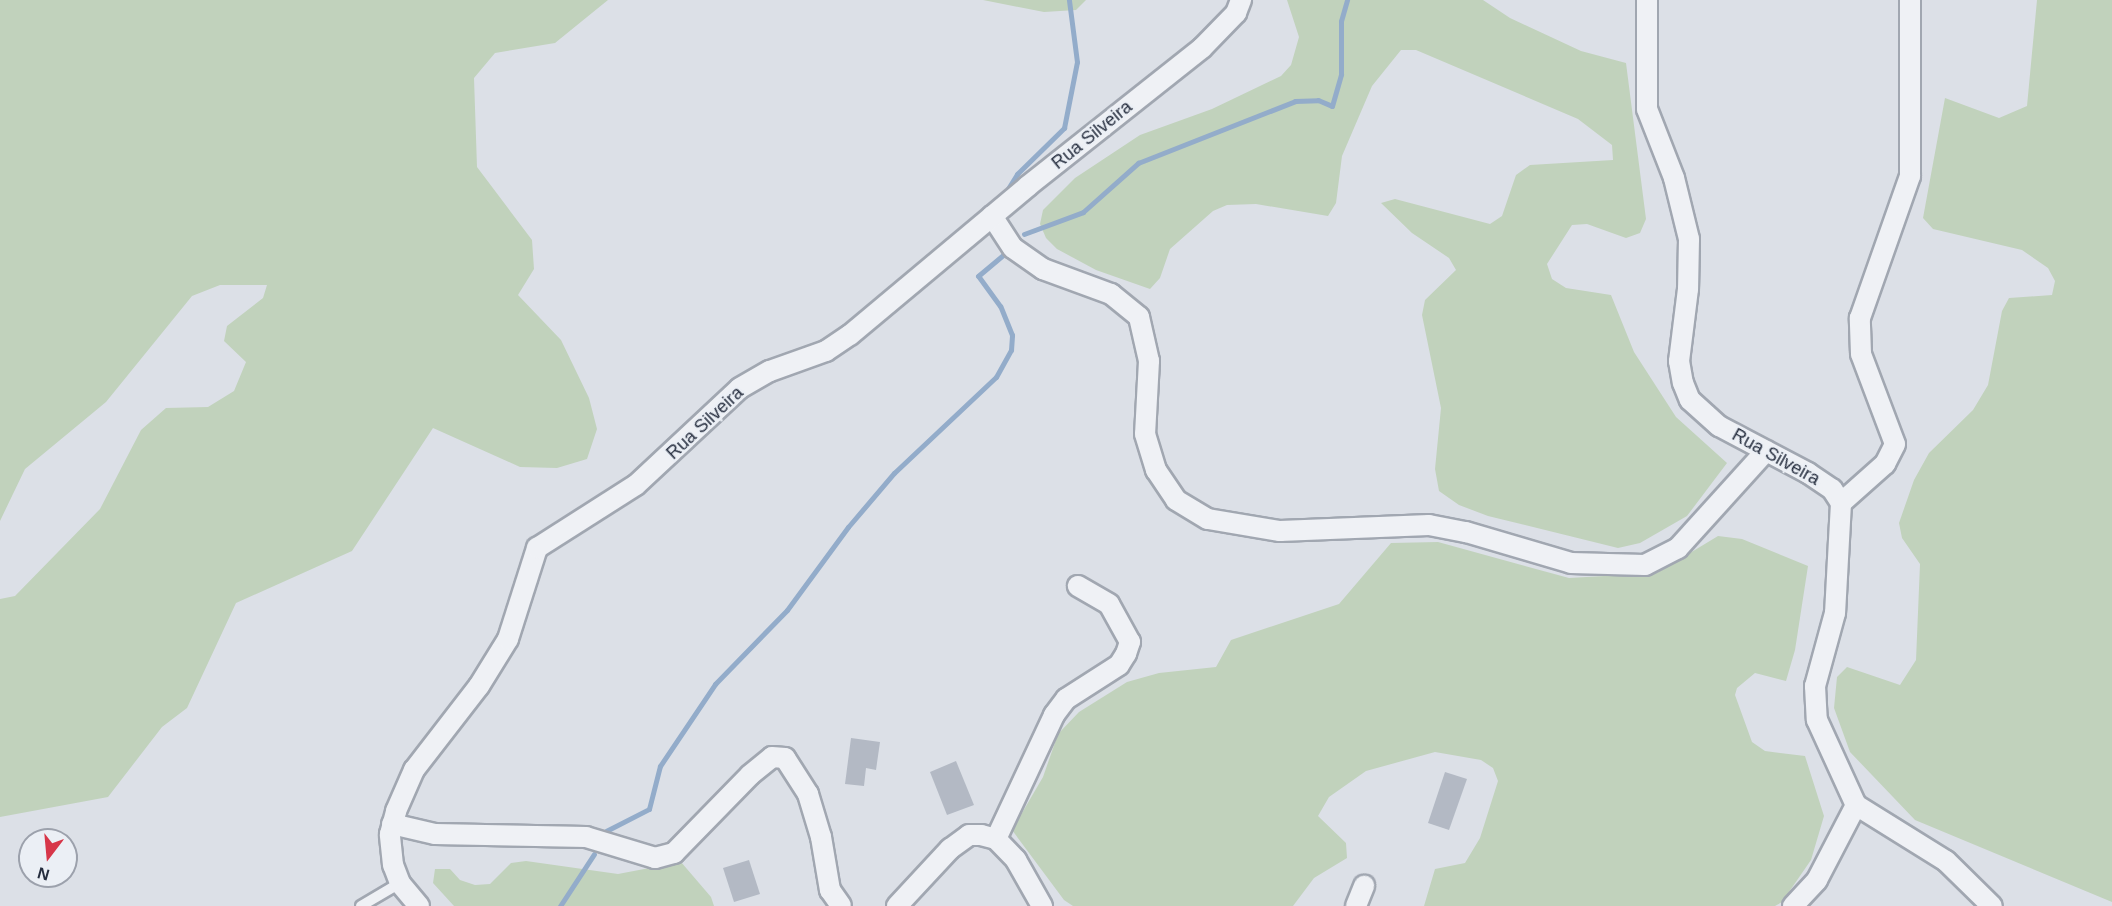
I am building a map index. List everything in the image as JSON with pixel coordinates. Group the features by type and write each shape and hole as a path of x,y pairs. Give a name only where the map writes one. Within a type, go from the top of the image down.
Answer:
{"street":[{"name":"Rua Silveira","path":"419,906 400,883 390,848 392,824 414,770 479,686 508,639 537,548 636,485 740,388 770,371 826,351 850,335 992,216 1202,48 1236,13 1240,0"},
{"name":"Rua Silveira","path":"1647,0 1647,109 1674,178 1689,239 1688,289 1678,361 1683,383 1690,400 1703,413 1766,451 1808,472 1832,489 1842,503"},
{"path":"1910,0 1911,176 1860,318 1861,354 1895,444 1885,464 1842,503 1835,613 1815,686 1818,720 1856,805 1946,861 1992,906"},
{"path":"992,216 1013,248 1043,269 1111,294 1139,317 1149,361 1145,434 1156,470 1176,500 1208,519 1280,531 1429,525 1466,532 1570,563 1645,566 1678,548 1766,451"},
{"path":"996,838 1054,715 1066,699 1119,665 1130,642 1109,604 1078,586"},
{"path":"392,824 435,834 586,837 656,858 674,853 750,775 772,757 785,758 808,794 821,837 831,890 840,906"},
{"path":"1792,906 1817,880 1856,805"},
{"path":"897,906 950,849 969,835 996,838 1016,860 1042,906"},
{"path":"1356,906 1364,886"}],"lane":[{"path":"361,906 400,883"}],"green space":[{"path":"0,0 608,0 555,43 495,53 474,78 477,167 532,240 534,269 518,295 561,340 589,398 597,429 587,459 557,468 520,467 433,428 352,551 236,603 187,708 162,727 108,797 0,817 0,599 15,596 100,509 141,430 166,408 208,407 234,391 246,362 224,341 227,326 263,298 267,285 220,285 192,296 106,402 25,469 0,521"},
{"path":"983,0 1086,0 1076,10 1044,12"},
{"path":"1287,0 1483,0 1510,18 1581,51 1626,63 1646,219 1640,233 1626,238 1587,224 1572,225 1547,264 1552,279 1566,288 1611,295 1634,352 1676,417 1727,463 1687,516 1640,543 1618,548 1488,516 1459,505 1439,491 1435,469 1441,408 1422,315 1425,300 1456,270 1449,258 1412,233 1381,203 1395,199 1490,224 1502,216 1516,175 1530,165 1613,160 1612,145 1578,119 1416,50 1401,50 1372,86 1342,156 1336,203 1328,216 1256,204 1227,205 1213,211 1170,249 1160,278 1150,289 1096,270 1057,249 1046,238 1040,224 1043,210 1075,178 1140,135 1212,109 1281,76 1291,65 1299,37"},
{"path":"2037,0 2112,0 2112,902 1915,820 1850,752 1834,708 1837,677 1847,667 1900,685 1916,660 1920,564 1902,538 1899,523 1914,480 1929,453 1973,410 1988,385 2002,311 2009,298 2052,295 2055,281 2048,268 2022,250 1933,229 1923,218 1945,98 1999,118 2027,106"},
{"path":"1718,536 1742,539 1808,566 1795,650 1786,681 1755,673 1737,688 1735,695 1752,742 1765,751 1805,756 1824,816 1811,860 1782,902 1775,906 1424,906 1435,869 1465,863 1480,838 1498,781 1493,768 1481,760 1435,752 1366,771 1329,797 1318,816 1346,843 1347,858 1314,878 1293,906 1073,906 1064,900 1012,830 1043,777 1058,734 1079,712 1127,682 1159,673 1216,667 1231,640 1339,604 1391,543 1438,542 1569,578 1657,573"},
{"path":"526,861 618,874 681,862 711,897 714,906 454,906 433,883 435,869 450,869 460,880 475,885 490,884 511,863"}],"building":[{"path":"851,738 880,742 876,770 866,768 864,786 845,784"},
{"path":"956,761 974,805 947,815 930,772"},
{"path":"1445,772 1467,779 1449,830 1428,823"},
{"path":"749,860 760,894 734,902 723,868"}],"waterway":[{"path":"1004,195 1017,174 1064,128 1077,62 1069,0"},
{"path":"1024,234 1083,212 1138,163 1295,101 1318,100 1332,106 1341,74 1341,21 1347,0"},
{"path":"606,831 649,809 660,766 715,684 787,610 848,527 894,473 996,377 1011,350 1012,335 1000,306 978,276 1008,251"},
{"path":"560,906 594,854"}]}
